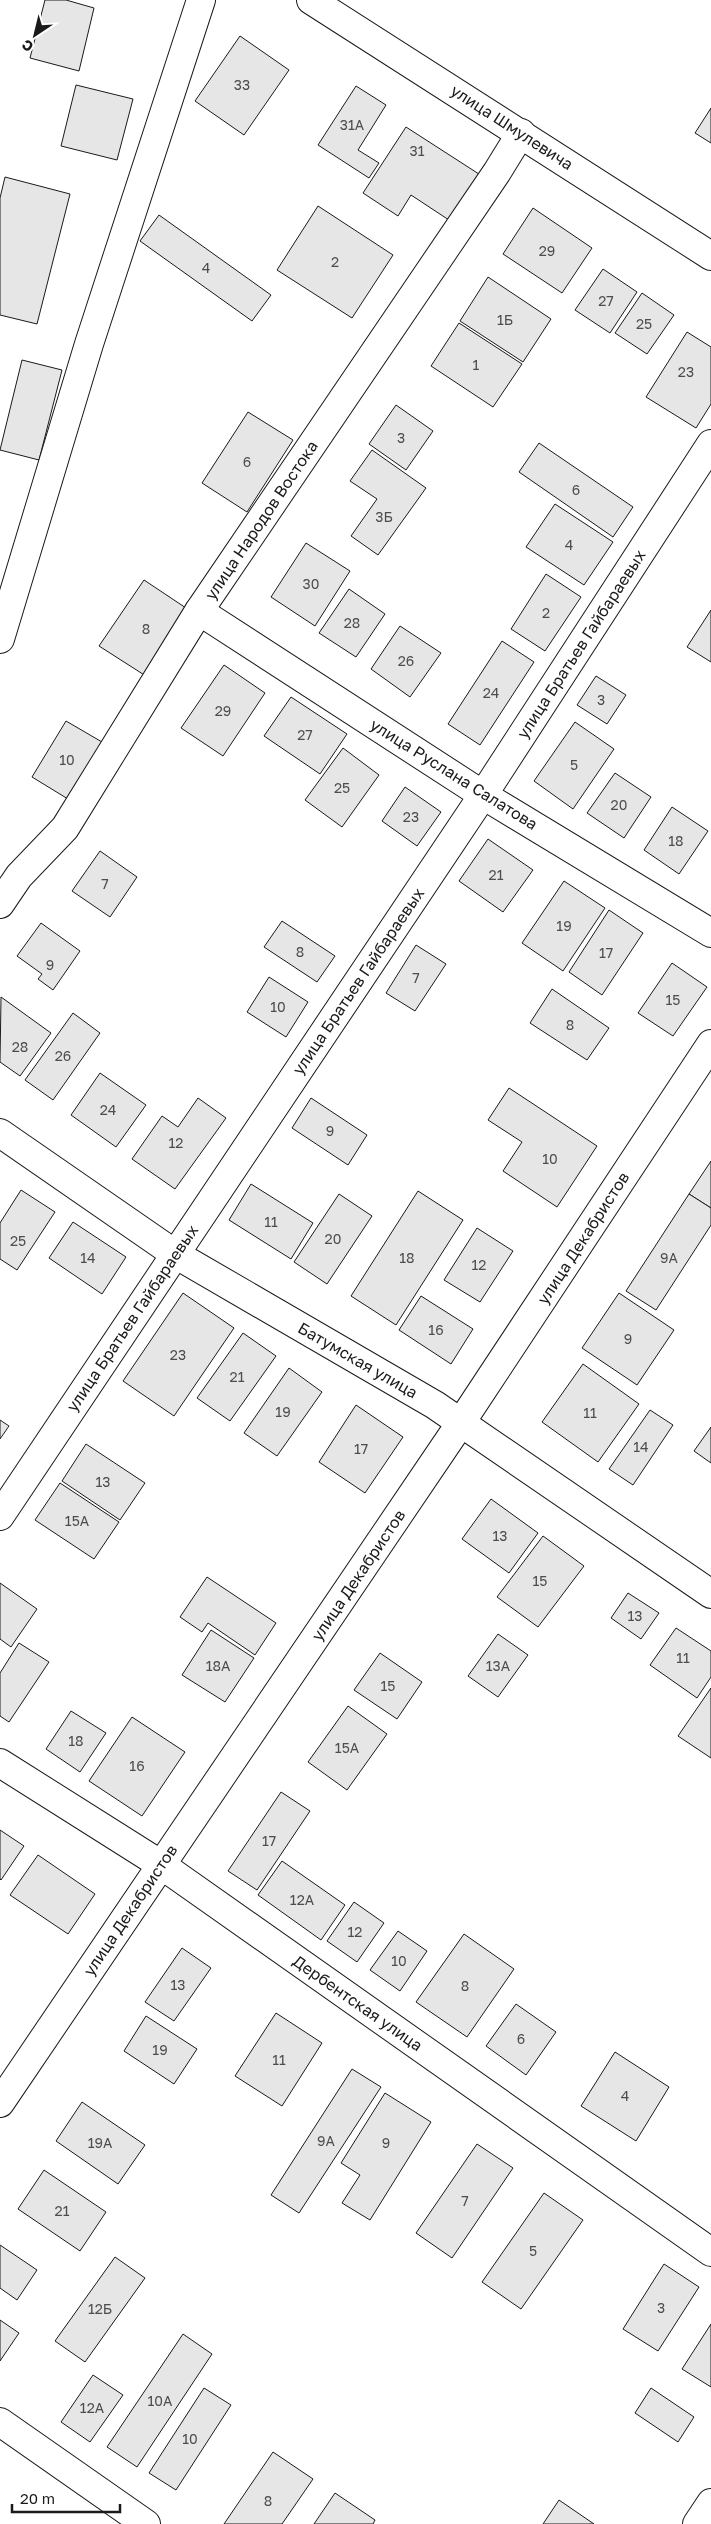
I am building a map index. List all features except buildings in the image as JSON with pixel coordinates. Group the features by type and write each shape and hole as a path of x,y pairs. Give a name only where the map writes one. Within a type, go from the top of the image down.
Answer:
{"street":[{"path":"0,639 89,344 201,0"},
{"name":"улица Шмулевича","path":"311,0 711,256"},
{"name":"улица Народов Востока","path":"0,904 9,871 65,828 199,611 497,172 521,133"},
{"name":"улица Братьев Гайбараевых","path":"0,1516 483,794 711,444"},
{"name":"улица Руслана Салатова","path":"199,611 483,794 711,934"},
{"name":"улица Декабристов","path":"0,2103 160,1864 460,1424 711,1044"},
{"name":"Батумская улица","path":"0,1133 175,1254 435,1405 460,1424 711,1594"},
{"name":"Дербентская улица","path":"0,1763 160,1864 711,2252"},
{"path":"0,2422 146,2524"},
{"path":"697,2524 711,2503"}]}
